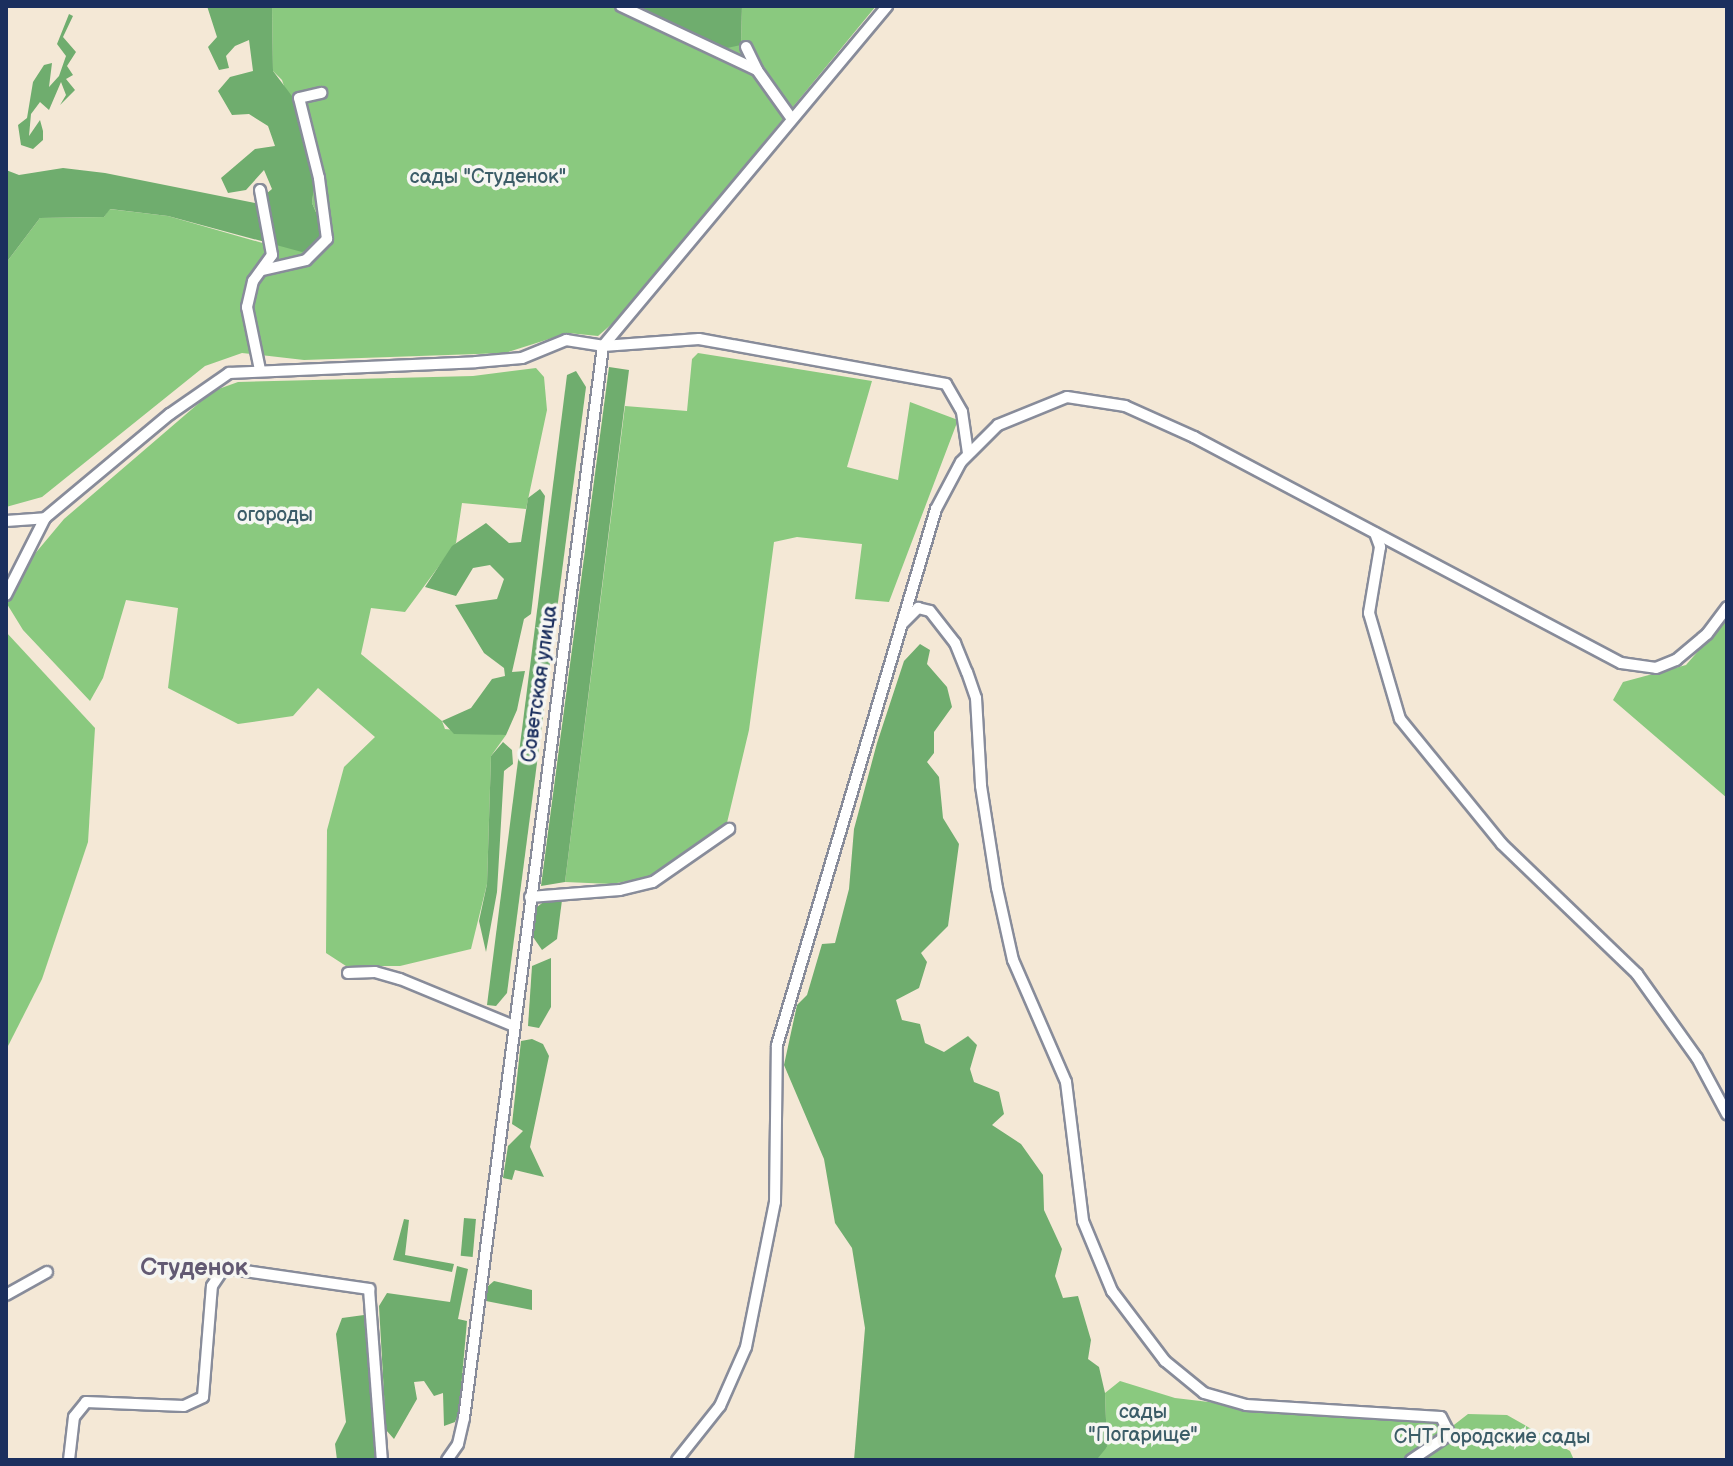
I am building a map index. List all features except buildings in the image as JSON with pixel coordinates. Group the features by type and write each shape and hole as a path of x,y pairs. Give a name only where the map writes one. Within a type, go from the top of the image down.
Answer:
{"street":[{"path":"621,6 757,70"},
{"path":"603,346 887,6"},
{"path":"746,47 757,70 792,119"},
{"path":"263,270 306,260 327,239 319,178 299,98 321,93"},
{"path":"260,190 272,255 253,281 247,307 260,370"},
{"path":"6,595 45,518 205,386 229,373 522,358 566,340 603,346 699,339 946,384 962,412 968,453"},
{"name":"Советская улица","path":"447,1460 458,1444 464,1418 603,346"},
{"path":"677,1460 720,1406 746,1347 775,1202 777,1045 936,509 968,453 1020,412 1067,397 1108,400 1194,437 1634,666 1656,668 1676,660 1707,634 1727,607"},
{"path":"6,521 45,518"},
{"path":"1375,533 1380,547 1369,613 1400,719 1502,844 1637,974 1697,1058 1727,1114"},
{"path":"901,626 918,608 930,611 955,643 972,685 981,786 1004,925 1013,960 1066,1082 1083,1221 1112,1291 1165,1361 1204,1393 1246,1405 1441,1417 1448,1431 1444,1438 1411,1460"},
{"path":"530,897 620,890 653,882 729,829"},
{"path":"348,973 375,972 400,979 514,1026"},
{"path":"69,1460 74,1417 86,1402 184,1406 203,1397 212,1286 224,1268 369,1289 382,1460"},
{"path":"6,1295 47,1272"}],"green space":[{"path":"207,6 272,6 273,71 298,104 315,179 312,203 324,231 317,246 302,252 168,216 110,209 104,217 40,218 6,263 6,170 19,175 63,168 105,173 255,203 272,189 264,170 246,190 228,193 221,178 255,149 275,146 268,126 249,114 232,115 218,91 230,77 253,71 249,40 235,46 226,56 229,68 219,70 208,47 217,37"},
{"name":"сады \"Студенок\"","path":"272,6 631,6 741,45 742,6 876,6 621,316 598,336 568,333 505,353 304,360 242,353 205,366 42,497 6,507 6,263 40,218 104,217 109,209 168,216 266,244 324,230 312,203 315,179 282,80 273,71"},
{"path":"631,6 742,6 741,45 727,48 703,41"},
{"path":"69,14 73,16 63,37 76,52 67,66 73,75 66,79 75,90 60,105 66,95 61,82 49,110 40,102 31,114 29,136 40,120 43,131 43,140 33,149 21,145 18,125 27,118 33,82 44,65 52,63 49,87 59,76 66,56 57,44"},
{"path":"698,353 872,381 847,467 898,480 910,402 958,420 889,602 855,599 862,544 797,537 774,542 749,730 726,827 648,877 612,884 565,882 625,406 687,411 692,359"},
{"path":"609,367 629,370 565,882 541,886"},
{"name":"огороды","path":"536,368 544,377 547,410 526,509 462,503 456,543 405,612 371,608 361,654 442,721 445,729 506,735 491,756 487,884 471,949 400,966 346,966 326,953 327,830 344,767 375,737 318,688 293,716 238,724 168,688 178,608 126,600 103,678 90,701 23,630 7,604 33,556 64,519 213,391 238,382 473,376"},
{"path":"576,371 586,387 507,993 496,1006 487,1005 567,375"},
{"path":"540,489 545,496 531,614 524,619 512,672 525,671 517,710 506,735 454,734 442,721 471,708 492,679 505,676 504,668 484,653 455,605 497,599 504,579 490,565 473,568 456,596 425,587 452,546 486,523 509,543 521,542 528,498"},
{"path":"1727,618 1727,798 1613,700 1623,682 1686,665"},
{"path":"6,632 95,728 88,842 42,979 6,1050"},
{"path":"920,644 930,650 927,664 947,687 952,707 934,732 934,753 927,762 939,777 943,818 959,844 948,926 921,953 927,962 919,988 896,1000 902,1020 920,1024 925,1043 944,1052 968,1036 977,1045 970,1069 974,1082 999,1092 1004,1114 992,1125 1021,1144 1043,1175 1044,1210 1062,1249 1055,1276 1063,1298 1078,1296 1091,1340 1088,1359 1099,1367 1105,1393 1107,1447 1098,1458 854,1460 865,1328 852,1248 835,1223 824,1159 784,1065 797,1005 807,995 822,944 835,943 849,889 854,829 877,743 904,661"},
{"path":"503,742 512,750 513,764 504,771 497,892 486,952 479,921 487,884 491,756"},
{"path":"546,900 562,900 557,939 542,950 533,937 537,907"},
{"path":"551,958 551,1007 539,1028 528,1026 532,966"},
{"path":"532,1039 543,1044 549,1056 530,1147 544,1177 515,1170 512,1180 503,1178 508,1146 523,1131 512,1124 521,1041"},
{"path":"464,1218 476,1219 473,1257 461,1256"},
{"path":"404,1219 409,1220 405,1255 454,1264 452,1272 393,1260"},
{"path":"457,1266 468,1269 458,1319 467,1321 459,1412 455,1422 444,1426 443,1393 434,1396 424,1381 414,1382 417,1399 394,1439 386,1430 379,1306 387,1293 450,1302"},
{"path":"494,1281 532,1290 532,1310 486,1301 487,1287"},
{"path":"364,1315 376,1460 337,1460 335,1444 346,1422 336,1334 342,1318"},
{"name":"сады \"Погарище\"","path":"1120,1381 1175,1398 1335,1417 1439,1422 1441,1435 1468,1414 1507,1415 1570,1451 1574,1460 1089,1460 1107,1447 1105,1393"}],"district":[{"name":"Студенок","path":"194,1268"}],"park label":[{"name":"СНТ Городские сады","path":"1492,1437"}]}
